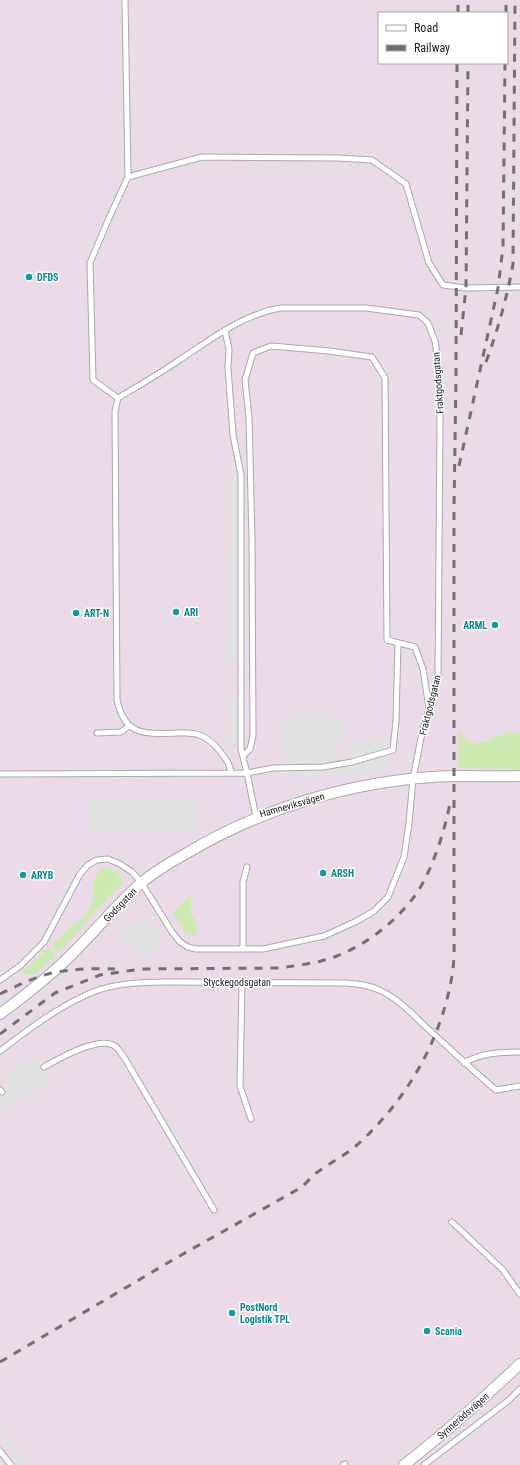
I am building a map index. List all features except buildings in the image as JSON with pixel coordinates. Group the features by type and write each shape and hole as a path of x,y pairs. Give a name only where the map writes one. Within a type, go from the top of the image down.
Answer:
{"street":[{"name":"Hamneviksvägen","path":"256,817 347,789 433,777 520,776"},
{"name":"Godsgatan","path":"0,1014 52,973 76,951 141,882 202,844 256,817"},
{"name":"Synnerödsvägen","path":"404,1465 454,1425 520,1364"}],"lane":[{"path":"125,0 128,177 90,263 93,380 118,398 115,411 117,700 120,713 129,726 146,733 191,733 200,735 217,748 230,763 231,773"},
{"path":"128,177 202,157 338,158 372,160 406,184 429,263 443,285 466,288 520,287"},
{"name":"Fraktgodsgatan","path":"0,980 20,966 44,942 70,890 80,874 88,865 97,860 108,860 120,864 132,872 141,882 172,932 180,942 188,947 196,949 243,950 263,948 324,936 358,921 374,911 388,897 404,857 413,779 422,733 438,678 439,369 435,341 428,323 419,315 366,308 281,308 259,313 225,331 118,398"},
{"name":"Hamneviksvägen","path":"225,331 229,349 228,368 233,435 241,475 241,735 246,773 256,817"},
{"path":"243,756 250,749 253,736 252,540 249,417 245,380 253,353 271,346 329,351 372,357 385,378 387,640 415,646 423,668 429,710"},
{"path":"0,774 246,773 272,768 322,767 352,762 393,750 396,720 398,643"},
{"path":"97,733 121,732 129,726"},
{"path":"243,950 243,882 247,867"},
{"name":"Styckegodsgatan","path":"0,1051 37,1023 94,991 137,982 242,982 364,985 379,990 406,1008 464,1063 496,1090 520,1086"},
{"path":"242,982 240,1086 251,1119"},
{"path":"44,1067 69,1053 95,1044 108,1043 116,1046 214,1210"},
{"path":"464,1063 474,1057 490,1054 520,1052"},
{"path":"452,1222 503,1270 520,1294"},
{"path":"424,1465 509,1400 520,1389"},
{"path":"0,1451 10,1465"}],"shaded area":[{"path":"0,0 520,0 520,1465 0,1465"},
{"path":"237,473 236,660 228,663 228,476"},
{"path":"227,694 236,699 237,739 233,746 223,742 227,738"},
{"path":"284,715 331,715 331,720 344,720 344,746 336,746 335,756 340,758 349,755 347,747 383,736 388,768 337,780 335,772 328,776 283,775"},
{"path":"195,799 195,831 89,831 88,800"},
{"path":"143,917 163,942 141,960 120,935"},
{"path":"36,1055 52,1082 0,1112 0,1087 6,1084 1,1075"},
{"path":"5,1433 27,1465 19,1465 0,1437"}],"green space":[{"path":"459,731 467,741 473,743 487,741 506,733 520,733 520,769 461,768 458,766"},
{"path":"103,868 117,871 122,883 59,952 54,949 53,944 86,914 92,902 96,876"},
{"path":"191,896 191,916 194,916 197,937 186,934 172,912"},
{"path":"49,948 52,950 55,957 35,974 24,975 23,971"}],"railway":[{"path":"458,0 458,12"},
{"path":"468,0 468,12"},
{"path":"506,0 506,12"},
{"path":"486,362 502,313 513,264 515,0"},
{"path":"0,1362 176,1258 302,1187 317,1173 352,1149 375,1128 406,1089 419,1068 439,1024 447,1000 454,963 454,509 457,64"},
{"path":"461,335 466,288 468,64"},
{"path":"459,466 498,288 503,247 505,64"},
{"path":"0,1034 55,993 100,975 141,969 280,968 309,964 337,956 348,951 369,939 389,924 414,897 432,865 445,826 450,803"},
{"path":"0,994 32,979 52,973 83,969 115,969"}],"place":[{"name":"DFDS","path":"29,277"},
{"name":"ARI","path":"176,612"},
{"name":"ART-N","path":"76,613"},
{"name":"ARML","path":"495,625"},
{"name":"ARSH","path":"323,873"},
{"name":"ARYB","path":"23,875"},
{"name":"PostNord Logistik TPL","path":"232,1313"},
{"name":"Scania","path":"427,1331"}]}
